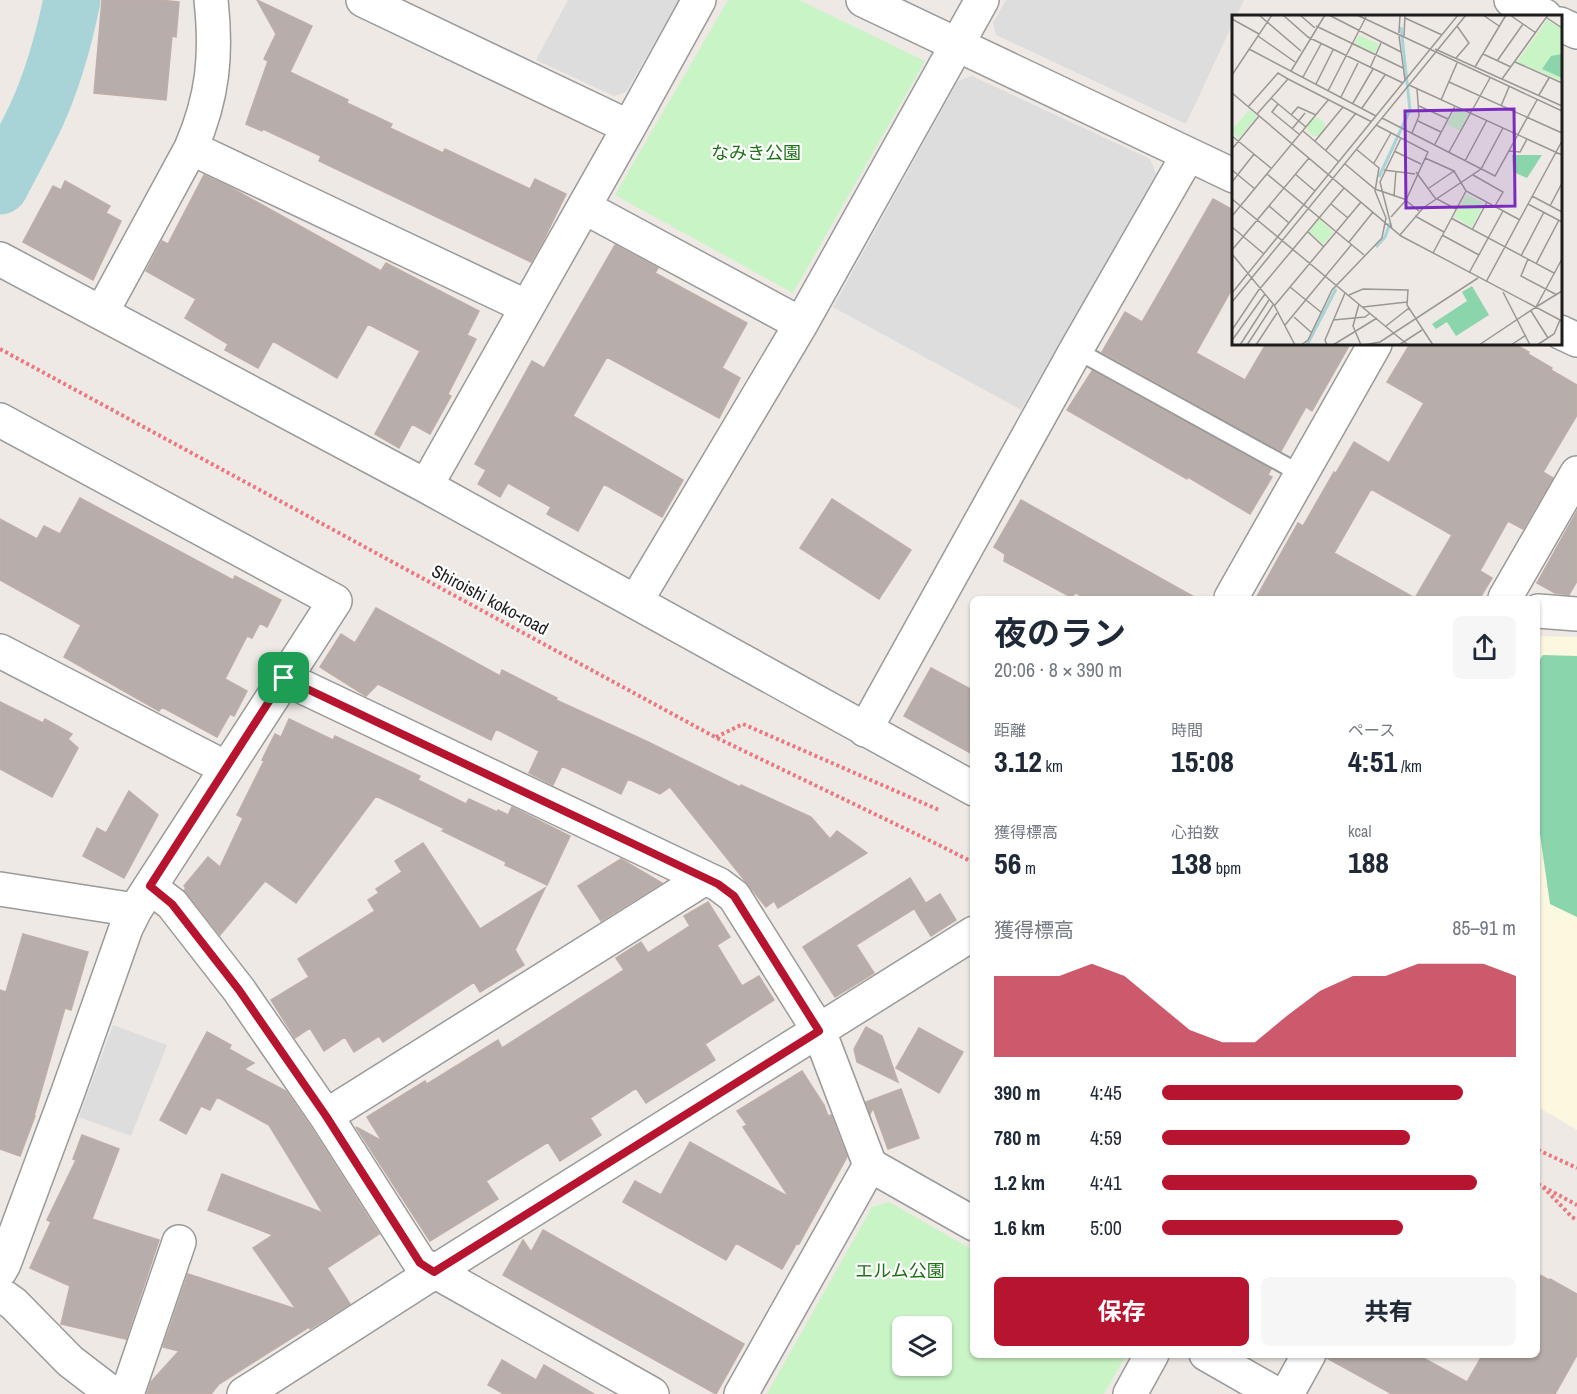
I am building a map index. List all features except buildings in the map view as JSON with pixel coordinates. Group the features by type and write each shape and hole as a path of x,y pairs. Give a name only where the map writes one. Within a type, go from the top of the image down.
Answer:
{"street":[{"path":"102,312 191,148 200,127 213,76 215,46 211,0"},
{"path":"363,0 629,127"},
{"path":"426,486 699,0"},
{"path":"863,0 1232,176"},
{"path":"636,600 801,324 982,0"},
{"path":"1511,0 1543,15"},
{"path":"1562,25 1577,32"},
{"path":"191,148 527,307"},
{"path":"865,729 1076,350 1188,155"},
{"path":"584,207 801,324"},
{"path":"0,259 636,600 970,787"},
{"path":"1562,333 1577,340"},
{"path":"1233,596 1374,345"},
{"path":"0,420 335,601 226,768 126,928 64,1103 0,1271"},
{"path":"1505,596 1577,473"},
{"path":"1540,611 1577,614"},
{"path":"0,651 226,768"},
{"path":"284,678 718,884 734,896 819,1031 870,1166 970,1222"},
{"path":"326,1116 705,878"},
{"path":"0,889 143,898 172,904 239,990 326,1116 420,1263 652,1394"},
{"path":"244,1394 970,935"},
{"path":"741,1394 870,1166"},
{"path":"127,1394 178,1242"},
{"path":"0,1294 14,1304 70,1361 113,1394"},
{"path":"1130,1394 1150,1358"},
{"path":"1213,1358 1276,1394"},
{"path":"1287,1394 1307,1358"}],"lane":[{"path":"1076,350 1301,474"}],"path":[{"name":"Shiroishi koko-road","path":"0,349 715,737 970,861"},
{"path":"715,737 743,724 942,811"},
{"path":"1540,1151 1577,1168"},
{"path":"1540,1185 1577,1205"},
{"path":"1543,1187 1577,1220"}],"shaded area":[{"path":"568,0 679,0 626,92 614,96 536,60"},
{"path":"1006,0 1244,0 1236,15 1232,15 1232,25 1186,124 996,35 993,23"},
{"path":"972,76 1150,159 1156,174 1021,410 833,307 958,81"},
{"path":"1540,636 1577,637 1577,1130 1540,1108"},
{"path":"113,1025 167,1045 131,1136 79,1117"}],"green space":[{"name":"なみき公園","path":"728,0 799,0 925,61 793,293 615,195"},
{"path":"1543,655 1577,656 1577,917 1550,904 1540,834 1540,659"},
{"name":"エルム公園","path":"889,1202 970,1248 970,1358 1124,1358 1104,1394 767,1394 872,1207"}],"waterway":[{"path":"0,186 48,88 62,44 72,0"}],"route":[{"path":"284,678 718,884 734,896 819,1031 434,1272 420,1263 326,1116 239,990 172,904 150,886 284,678"}]}
